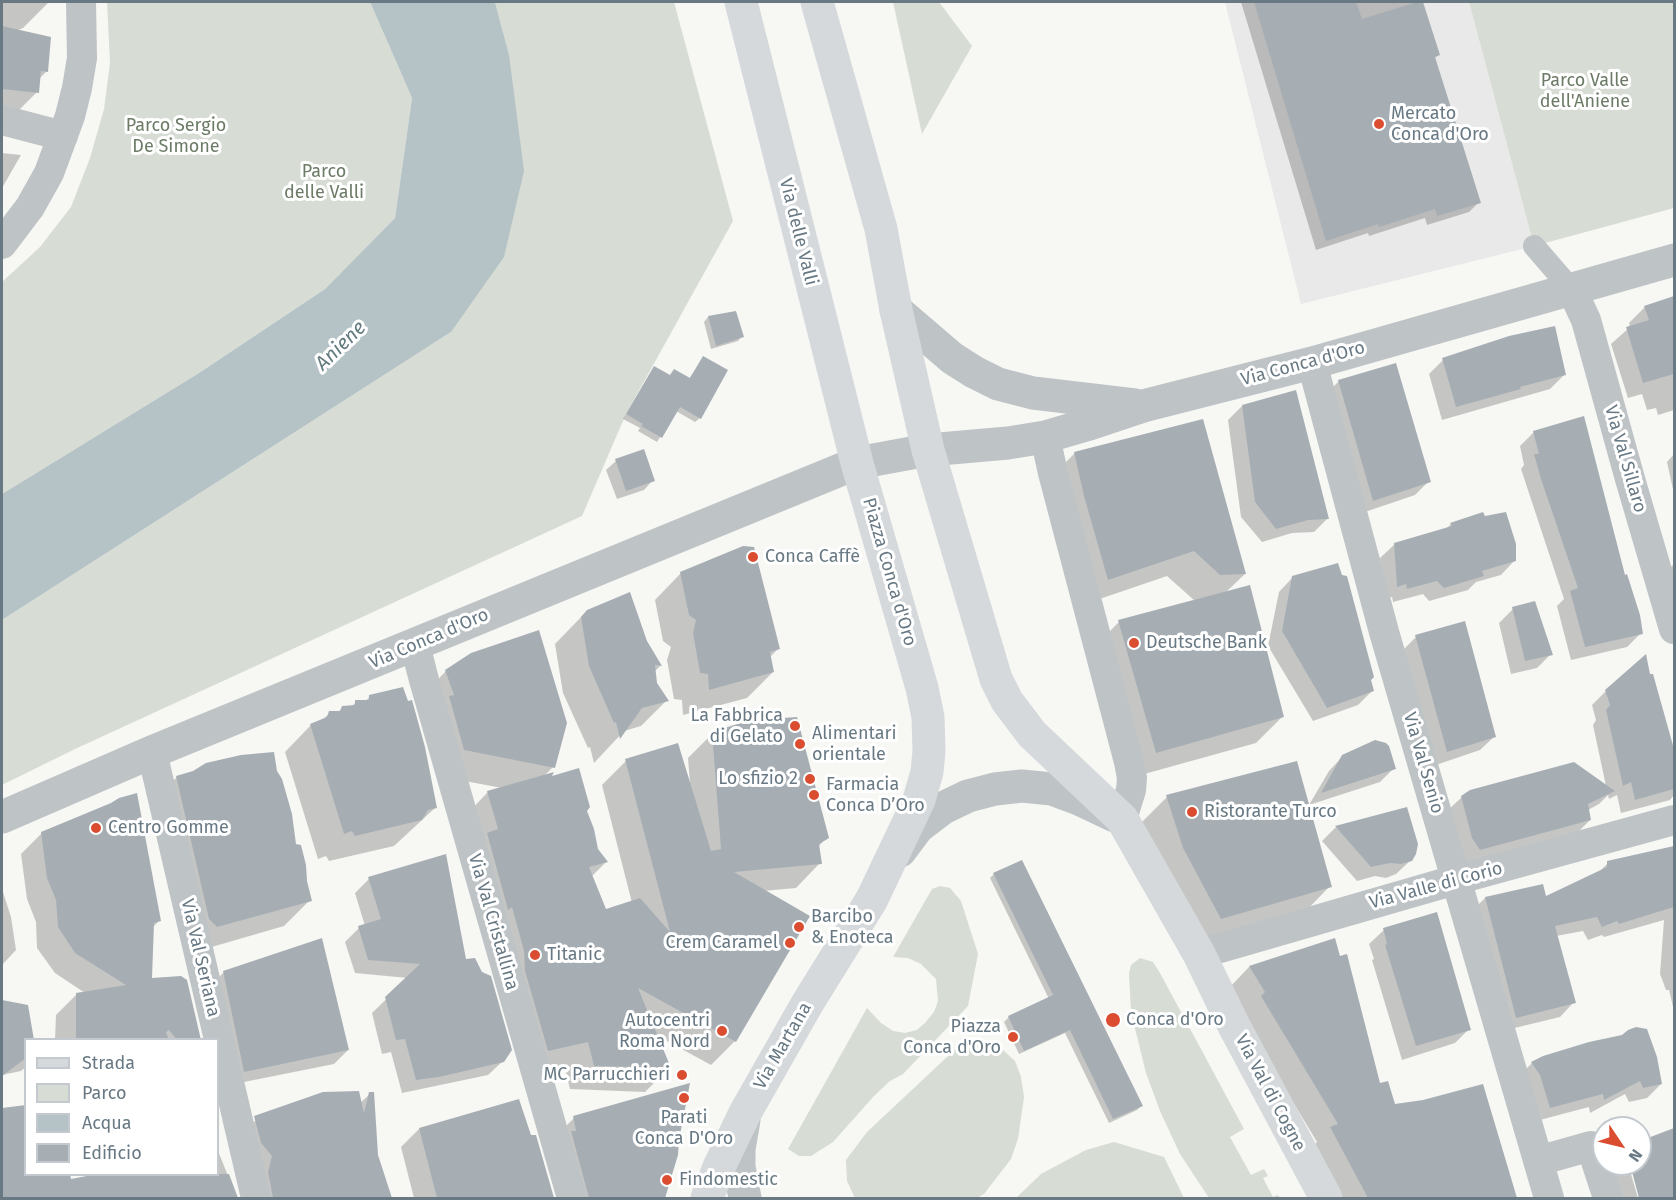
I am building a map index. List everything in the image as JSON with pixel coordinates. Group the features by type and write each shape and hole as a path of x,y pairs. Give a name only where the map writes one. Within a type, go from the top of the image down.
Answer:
{"main road":[{"name":"Via delle Valli","path":"741,2 857,463"},
{"path":"817,2 881,229 896,310 928,450 992,669 1002,692 1032,734 1122,819 1199,954"},
{"name":"Piazza Conca d'Oro","path":"857,463 915,657 926,702 929,728 925,782 919,800 872,899"},
{"name":"Via Martana","path":"707,1198 745,1113 807,1004 872,899"},
{"name":"Via Val di Cogne","path":"1199,954 1233,1024 1326,1198"}],"street":[{"path":"2,244 30,207 43,184 63,136 80,72 83,34 81,2"},
{"path":"2,120 63,136"},
{"path":"1534,246 1572,290"},
{"name":"Via Conca d'Oro","path":"928,450 1008,442 1086,426 1143,406 1312,363 1674,260"},
{"name":"Via Val Sillaro","path":"1572,290 1586,320 1674,629"},
{"path":"896,310 952,358 998,384 1042,395 1143,406"},
{"name":"Via Val Senio","path":"1312,363 1384,632 1548,1198"},
{"path":"872,899 905,843 918,827 943,808 976,794 1022,786 1052,789 1122,819 1131,790 1132,778 1129,762 1045,436"},
{"path":"857,463 928,450"},
{"name":"Via Conca d'Oro","path":"2,817 152,752 857,463"},
{"name":"Via Val Cristallina","path":"416,645 423,680 572,1198"},
{"name":"Via Val Seriana","path":"152,752 219,1038"},
{"name":"Via Valle di Corio","path":"1199,954 1674,820"},
{"name":"Via Val Seriana","path":"219,1039 256,1198"},
{"path":"745,1113 739,1149 739,1167 745,1198"},
{"path":"1538,1161 1591,1146 1608,1198"}],"shaded area":[{"name":"Mercato Conca d'Oro","path":"1225,2 1469,2 1534,246 1301,304"}],"green space":[{"path":"107,2 370,2 412,98 395,218 325,289 199,373 2,494 2,282 40,247 71,207 90,158 104,109 110,63"},
{"path":"495,2 674,2 733,221 626,414 582,516 75,749 2,785 2,620 451,332 509,56"},
{"path":"893,2 939,2 972,46 922,134"},
{"name":"Parco Valle dell'Aniene","path":"1469,2 1674,2 1674,208 1534,246"},
{"path":"940,886 950,888 961,901 978,954 968,1006 903,1074 890,1081 874,1096 833,1142 811,1156 799,1156 788,1149 867,1008 881,1023 893,1031 905,1033 917,1030 934,1012 938,1001 936,979 921,964 908,958 893,957 932,889"},
{"path":"1140,958 1153,962 1160,973 1244,1129 1230,1137 1251,1175 1264,1169 1268,1176 1263,1178 1273,1197 1278,1195 1280,1198 1209,1198 1180,1154 1146,1073 1131,1012 1129,973 1131,965"},
{"path":"981,1040 1003,1050 1015,1061 1021,1077 1024,1097 1018,1139 1011,1159 984,1194 977,1198 855,1198 847,1181 846,1160 867,1132 962,1043"},
{"path":"1114,1142 1164,1157 1184,1198 1016,1198 1041,1174 1086,1150"}],"water":[{"name":"Aniene","path":"370,2 495,2 509,55 524,171 504,257 451,332 2,620 2,494 199,373 325,289 395,218 412,98"}],"building":[{"path":"1254,2 1356,2 1362,19 1423,2 1440,55 1435,57 1481,203 1437,216 1435,209 1326,241"},
{"path":"2,26 51,37 48,72 41,71 39,93 2,89"},
{"path":"1674,296 1674,374 1643,383 1626,327 1649,320 1644,306"},
{"path":"736,311 744,337 716,346 708,316"},
{"path":"1555,326 1566,375 1456,407 1442,358 1509,336"},
{"path":"703,356 728,370 701,419 680,407 662,438 626,414 654,366 670,375 674,369 690,378"},
{"path":"1396,363 1431,482 1373,501 1338,380"},
{"path":"1296,390 1329,519 1308,520 1276,529 1255,502 1242,405"},
{"path":"1584,416 1625,575 1627,574 1640,615 1643,634 1585,647 1570,591 1578,588 1541,479 1534,454 1539,454 1533,431"},
{"path":"1203,419 1246,574 1220,575 1194,551 1108,580 1074,452"},
{"path":"644,449 655,481 626,491 615,459"},
{"path":"1483,512 1485,516 1506,512 1516,544 1516,561 1482,571 1484,576 1444,588 1437,581 1407,589 1406,584 1397,587 1394,543 1452,526 1450,523"},
{"path":"743,546 754,547 780,649 770,652 774,672 709,690 708,674 700,673 693,633 696,620 689,615 680,572"},
{"path":"1338,563 1342,575 1347,576 1374,677 1371,680 1374,691 1327,708 1282,631 1292,576"},
{"path":"1250,585 1284,717 1156,753 1118,620"},
{"path":"630,592 647,641 662,666 655,665 657,683 669,701 642,708 620,739 616,722 614,723 589,666 581,617 587,610"},
{"path":"1535,601 1553,655 1525,661 1512,607"},
{"path":"1465,621 1496,737 1447,752 1415,635"},
{"path":"539,630 567,723 555,768 464,750 449,696 454,695 445,670 471,653"},
{"path":"1646,654 1650,674 1653,674 1674,749 1674,789 1635,800 1631,782 1623,786 1606,710 1610,705 1605,690"},
{"path":"403,687 408,701 412,700 425,747 437,808 428,810 422,820 355,836 352,831 344,834 310,724 327,717 329,711 340,711 342,706 355,705 355,700 369,700 369,695"},
{"path":"782,710 783,718 797,717 829,838 819,844 822,864 734,872 810,916 736,1042 638,988 671,1068 594,1066 588,1042 548,1051 525,971 524,951 512,907 508,910 487,833 498,829 487,791 554,772 552,776 579,768 590,807 587,811 598,849 608,862 589,867 606,909 640,898 670,932 625,759 678,743 711,851 721,849 712,732"},
{"path":"1375,740 1389,746 1396,769 1321,793 1342,755"},
{"path":"274,752 277,771 282,779 292,814 296,844 301,845 312,901 217,927 209,919 176,776 193,771 206,763 241,755"},
{"path":"1297,761 1332,887 1221,919 1183,848 1166,795"},
{"path":"1574,762 1615,791 1588,804 1591,820 1480,850 1472,838 1461,796 1470,790"},
{"path":"137,793 161,921 154,923 152,978 181,976 187,980 201,1038 175,1038 169,1030 166,1032 168,1038 76,1038 76,993 126,985 75,953 58,927 56,900 47,878 41,832 119,798"},
{"path":"1407,807 1418,844 1412,861 1401,864 1390,863 1371,867 1335,826"},
{"path":"1674,846 1674,907 1602,927 1597,917 1555,926 1576,1003 1516,1018 1485,897 1543,884 1546,896 1607,867 1607,861"},
{"path":"446,854 466,959 475,958 482,972 491,976 512,1050 504,1062 416,1080 405,1039 396,1040 385,997 420,964 368,960 358,926 381,919 368,877"},
{"path":"1022,860 1143,1106 1113,1119 1070,1030 1024,1051 1008,1016 1053,995 993,873"},
{"path":"1437,912 1471,1030 1416,1046 1385,945 1387,944 1383,928"},
{"path":"322,938 349,1050 244,1072 223,971"},
{"path":"1335,938 1340,956 1347,954 1380,1083 1388,1081 1395,1104 1423,1100 1483,1084 1517,1198 1368,1198 1330,1127 1338,1124 1261,996 1265,992 1249,966"},
{"path":"2,1000 28,1005 34,1038 24,1038 24,1060 2,1076"},
{"path":"1636,1027 1647,1029 1657,1057 1662,1084 1643,1088 1640,1081 1604,1100 1603,1094 1550,1108 1540,1075 1531,1062 1589,1042 1622,1035"},
{"path":"690,1083 678,1155 665,1198 589,1198 571,1131 576,1131 573,1116"},
{"path":"359,1091 364,1113 369,1092 374,1092 378,1155 392,1198 273,1198 268,1172 272,1156 261,1143 254,1116 323,1092"},
{"path":"519,1099 531,1135 536,1135 554,1198 437,1198 419,1128"},
{"path":"24,1105 24,1176 70,1176 71,1179 87,1176 219,1176 219,1174 229,1174 238,1198 2,1198 2,1108"},
{"path":"1674,1128 1674,1198 1639,1198 1633,1176 1652,1176 1652,1136"}],"place":[{"name":"Mercato Conca d'Oro","path":"1379,124"},
{"name":"Conca Caffè","path":"753,557"},
{"name":"Deutsche Bank","path":"1134,643"},
{"name":"La Fabbrica di Gelato","path":"795,726"},
{"name":"Alimentari orientale","path":"800,744"},
{"name":"Lo sfizio 2","path":"810,779"},
{"name":"Farmacia Conca D’Oro","path":"814,795"},
{"name":"Ristorante Turco","path":"1192,812"},
{"name":"Centro Gomme","path":"96,828"},
{"name":"Barcibo & Enoteca","path":"799,927"},
{"name":"Crem Caramel","path":"790,943"},
{"name":"Titanic","path":"535,955"},
{"name":"Conca d'Oro","path":"1113,1020"},
{"name":"Autocentri Roma Nord","path":"722,1031"},
{"name":"Piazza Conca d'Oro","path":"1013,1037"},
{"name":"MC Parrucchieri","path":"682,1075"},
{"name":"Parati Conca D'Oro","path":"684,1098"},
{"name":"Findomestic","path":"667,1180"}],"park label":[{"name":"Parco Sergio De Simone","path":"176,136"},
{"name":"Parco delle Valli","path":"324,182"}]}
